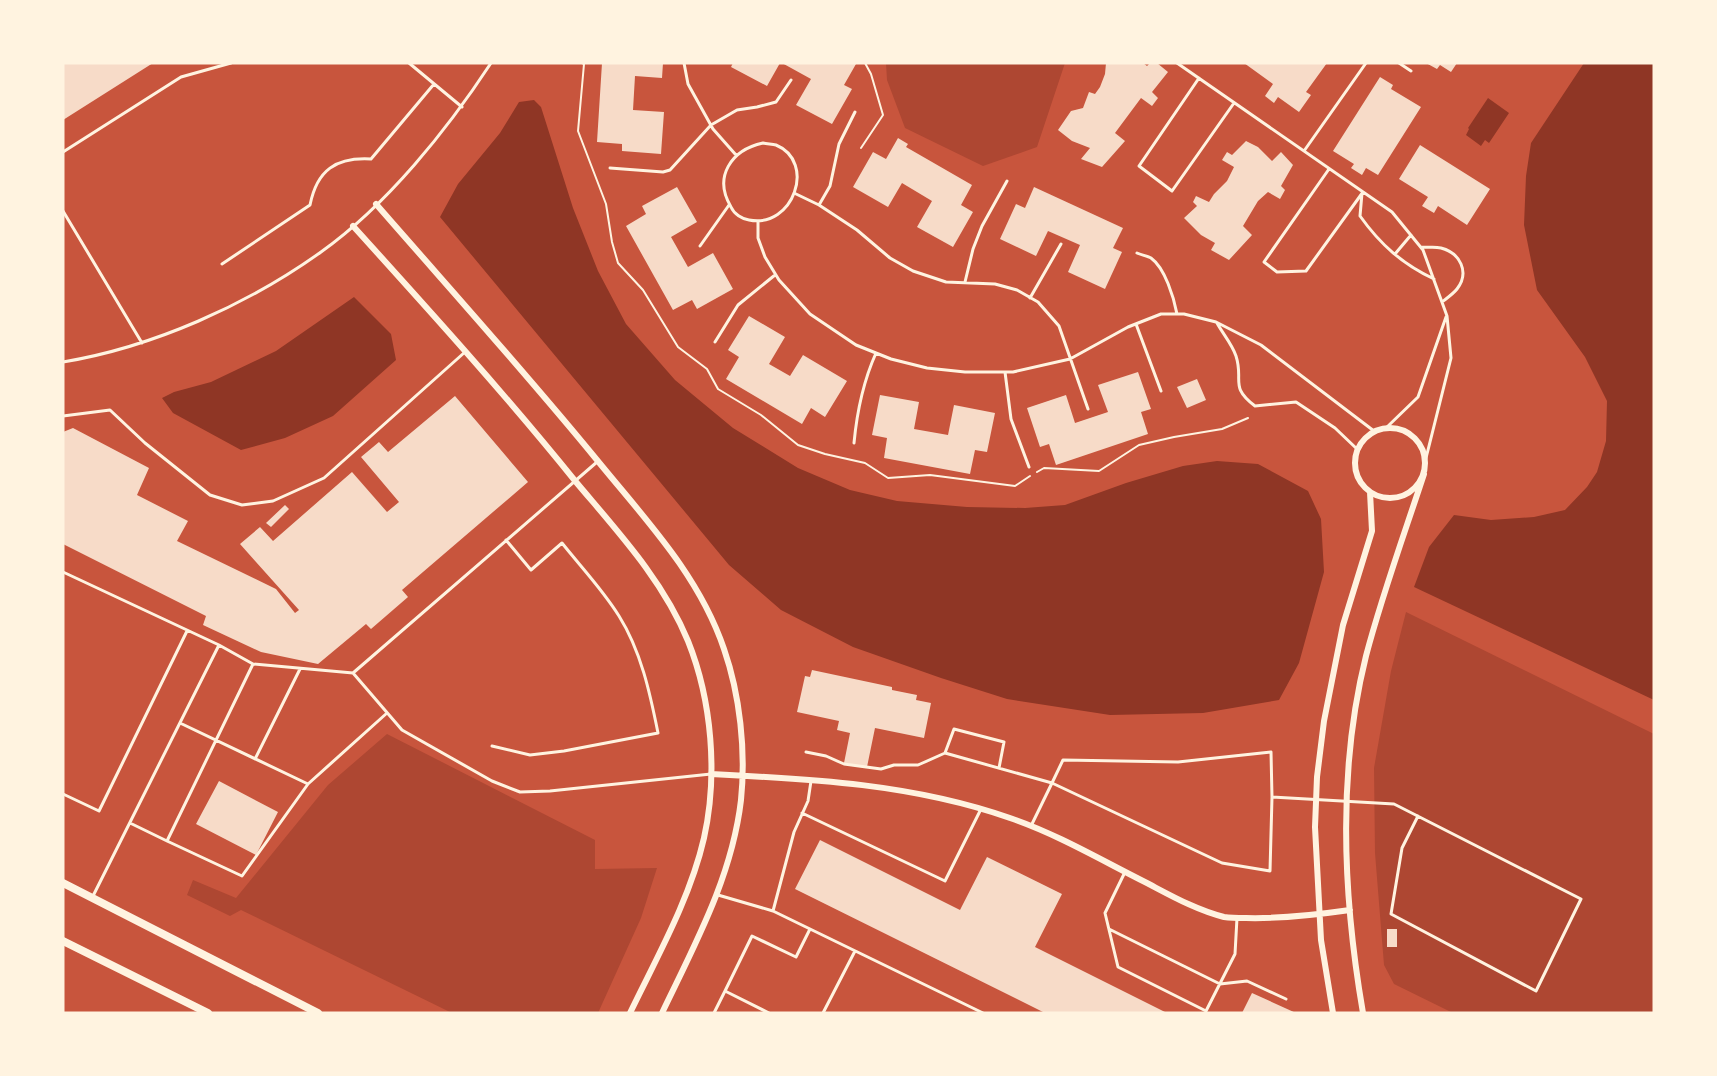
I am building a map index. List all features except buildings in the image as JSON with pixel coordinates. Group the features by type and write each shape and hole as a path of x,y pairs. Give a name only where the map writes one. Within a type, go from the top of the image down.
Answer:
{"main road":[{"path":"63,883 318,1013"},
{"path":"63,941 208,1013"}],"street":[{"path":"376,204 570,427 664,540 699,594 724,648 738,712 741,800 718,895 662,1013"},
{"path":"353,226 555,455 640,558 672,608 696,662 707,710 711,774 704,837 696,866 678,912 630,1013"},
{"path":"1363,1013 1350,910 1346,849 1355,716 1366,657 1424,474 1425,462 1423,450 1417,440 1410,433 1398,428 1374,431 1364,438 1357,449 1356,472 1361,483 1370,492 1381,497 1394,498 1406,494 1415,487 1424,474"},
{"path":"1333,1013 1321,940 1315,827 1316,800 1324,721 1333,670 1343,625 1372,531 1370,492"},
{"path":"711,774 812,779 906,791 981,809 1048,832 1201,909 1225,917 1275,919 1350,910"}],"lane":[{"path":"63,152 181,77 231,63"},
{"path":"409,63 462,107"},
{"path":"63,362 142,343 195,322 266,288 321,252 376,204 430,146 462,107 490,63"},
{"path":"684,63 688,84 711,125 736,155"},
{"path":"1177,63 1392,212 1421,247 1447,316 1451,358 1425,462"},
{"path":"1304,151 1366,63"},
{"path":"1399,63 1411,71"},
{"path":"1199,78 1139,165 1172,191 1234,103"},
{"path":"610,168 670,170 711,125 737,110 776,102 791,80"},
{"path":"222,264 310,205 314,188 323,174 337,163 354,158 371,159 434,84"},
{"path":"819,205 830,186 839,144 855,112"},
{"path":"763,143 777,146 788,154 795,167 797,182 794,193 784,210 772,219 758,222 744,219 733,211 725,198 724,183 727,168 736,155 749,146 763,143"},
{"path":"1329,169 1264,262 1277,272 1306,270 1363,192"},
{"path":"965,282 973,249 982,226 1007,181"},
{"path":"1363,192 1360,216 1374,235 1412,269 1434,279"},
{"path":"794,193 819,205 857,230 890,258 912,271 946,282 995,284 1017,291 1038,302 1059,326 1088,409"},
{"path":"700,246 729,205"},
{"path":"63,211 142,343"},
{"path":"758,222 758,238 765,257 776,275 810,314 856,345 891,359 927,368 965,372 1005,372 1070,359 1136,324 1161,314 1184,314 1216,322 1261,345 1374,431"},
{"path":"1395,254 1411,235"},
{"path":"1030,298 1061,244"},
{"path":"1421,247 1448,251 1457,256 1463,267 1463,278 1457,289 1442,302"},
{"path":"1137,253 1151,258 1161,272 1172,290 1177,314"},
{"path":"715,342 738,305 776,275"},
{"path":"1386,428 1418,397 1447,316"},
{"path":"1216,322 1233,349 1237,360 1238,385 1243,396 1255,406 1296,402 1335,428 1357,449"},
{"path":"1136,324 1161,391"},
{"path":"63,416 110,410 145,443 210,495 242,505 273,501 324,478 465,352"},
{"path":"854,443 857,413 867,373 876,353"},
{"path":"1005,372 1011,419 1029,467"},
{"path":"353,673 598,461"},
{"path":"492,746 530,754 564,752 658,733 651,694 637,654 619,616 592,580 562,543 531,570 506,540"},
{"path":"63,572 219,645 253,664 353,673 402,730 492,781 520,792 550,791 711,774"},
{"path":"63,794 99,812 187,630"},
{"path":"92,898 219,645"},
{"path":"167,841 253,664"},
{"path":"255,759 300,668"},
{"path":"130,823 242,876 308,784 387,713"},
{"path":"180,723 308,784"},
{"path":"945,753 954,729 1004,742 999,768"},
{"path":"806,752 826,756 844,764 880,769 894,765 918,765 945,753 1052,783 1175,843 1222,863 1270,872 1271,752 1178,762 1063,760 1052,783 1031,826"},
{"path":"773,911 794,832 808,801 812,779"},
{"path":"1272,797 1394,804 1418,816 1581,899 1536,991 1391,914 1402,848 1418,816"},
{"path":"802,813 945,881 981,809"},
{"path":"1125,872 1106,913 1118,967 1206,1011 1235,954 1237,917"},
{"path":"718,895 773,911 983,1013"},
{"path":"714,1013 752,936 796,957 810,929"},
{"path":"1109,929 1220,984 1247,981 1286,999"},
{"path":"823,1013 855,951"},
{"path":"725,991 769,1013"}],"path":[{"path":"582,63 584,64 578,131 606,204 618,263 643,290 678,347 707,369 718,388 761,415 798,445 865,463 888,478 930,475 1015,486 1044,468 1099,471 1139,445 1221,429 1248,418"},
{"path":"861,148 883,115 871,74 865,63"}],"shaded area":[{"path":"886,63 1065,63 1037,147 983,166 905,128 887,80"},
{"path":"1584,63 1654,63 1654,700 1414,587 1429,547 1454,515 1491,520 1534,517 1565,510 1587,487 1597,472 1606,441 1607,401 1585,357 1537,290 1524,225 1526,176 1531,143"},
{"path":"1488,98 1509,113 1489,143 1485,140 1481,146 1466,135 1468,128"},
{"path":"534,100 541,107 573,208 598,271 626,324 675,380 733,428 798,468 850,490 897,501 967,507 1025,508 1065,505 1183,466 1217,461 1258,464 1308,491 1321,519 1324,572 1299,663 1279,700 1203,713 1110,715 1007,699 853,647 781,610 729,565 440,217 458,184 500,133 519,102"},
{"path":"354,297 391,334 396,360 333,416 285,438 241,450 173,413 162,398 174,392 211,382 276,351"},
{"path":"1406,612 1654,734 1654,1013 1453,1013 1394,984 1384,965 1375,853 1374,768 1391,671"},
{"path":"387,734 595,840 595,869 657,868 641,918 598,1013 452,1013 241,910 230,916 187,895 193,880 236,898 328,785"}]}
